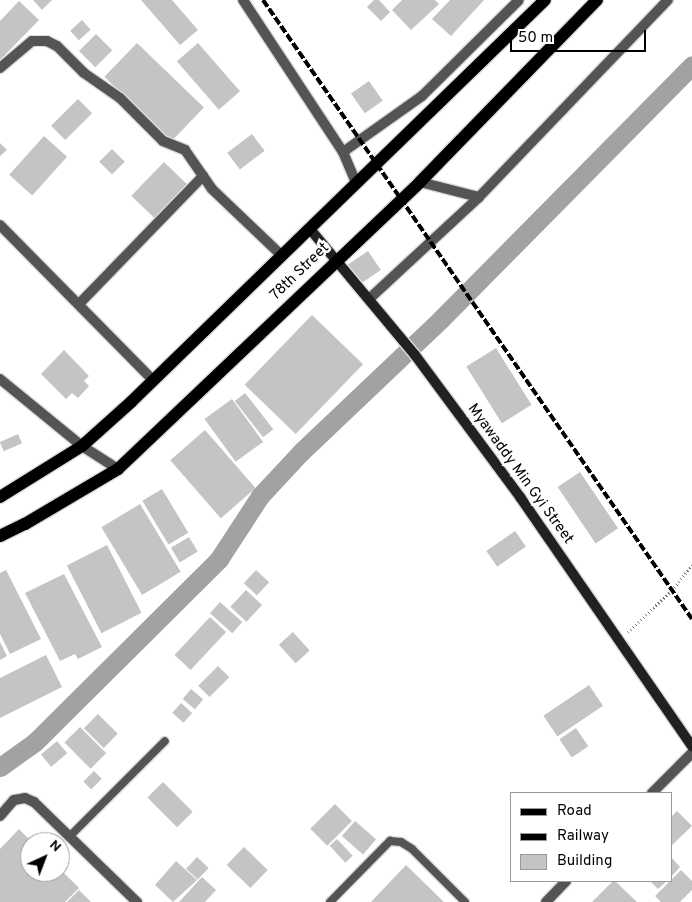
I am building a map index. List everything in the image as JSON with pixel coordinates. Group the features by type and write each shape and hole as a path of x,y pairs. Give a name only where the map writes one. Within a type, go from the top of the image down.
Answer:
{"main road":[{"name":"78th Street","path":"0,497 82,446 154,380 545,0"},
{"name":"78th Street","path":"0,536 25,524 118,469 336,259 420,182 590,2"},
{"name":"Myawaddy Min Gyi Street","path":"310,229 415,355 520,497 692,746"}],"street":[{"path":"243,0 343,152 356,183"},
{"path":"343,152 422,96 519,0"},
{"path":"368,299 479,197 668,0"},
{"path":"0,68 32,41 47,41 70,58 84,73 120,98 163,141 185,150 212,189 282,256"},
{"path":"80,303 203,176"},
{"path":"420,182 479,197"},
{"path":"0,225 80,303 154,380"},
{"path":"0,379 82,446 118,469"},
{"path":"653,792 692,752"},
{"path":"0,816 14,800 25,798 34,802 66,832"},
{"path":"70,836 137,902"},
{"path":"546,902 565,882"}],"lane":[{"path":"70,836 165,741"},
{"path":"330,902 390,841 401,842 412,849 465,902"}],"path":[{"path":"619,641 672,590 692,565"}],"building":[{"path":"33,0 52,0 42,10"},
{"path":"141,0 172,0 198,30 180,45"},
{"path":"374,0 379,0 390,12 381,21 367,7"},
{"path":"402,0 435,0 439,4 411,30 392,10"},
{"path":"450,0 484,0 451,36 432,19"},
{"path":"19,1 39,20 0,60 0,21"},
{"path":"82,20 91,30 79,40 70,31"},
{"path":"96,34 112,50 95,67 79,51"},
{"path":"137,43 204,108 171,141 104,77"},
{"path":"198,43 240,91 219,110 177,61"},
{"path":"369,81 383,101 365,113 351,94"},
{"path":"78,99 92,113 65,140 51,126"},
{"path":"252,134 265,151 240,169 227,153"},
{"path":"44,136 67,157 32,195 9,175"},
{"path":"0,143 7,150 0,156"},
{"path":"112,149 125,162 112,174 99,162"},
{"path":"164,162 187,184 154,218 131,196"},
{"path":"368,251 381,270 361,283 348,264"},
{"path":"312,315 363,364 296,434 245,385"},
{"path":"496,348 532,405 502,423 466,367"},
{"path":"64,350 89,376 84,381 89,386 78,398 72,393 66,399 41,374"},
{"path":"245,393 273,429 263,437 235,401"},
{"path":"232,399 263,442 236,462 204,419"},
{"path":"205,430 256,488 221,518 170,460"},
{"path":"18,434 22,443 4,451 0,442"},
{"path":"580,472 618,528 596,543 558,487"},
{"path":"162,489 188,533 169,545 142,501"},
{"path":"140,504 181,572 142,595 101,527"},
{"path":"515,531 526,547 497,567 486,551"},
{"path":"189,537 198,552 180,562 171,548"},
{"path":"107,545 142,613 101,633 67,565"},
{"path":"6,570 41,639 10,654 0,634 0,573"},
{"path":"256,570 269,582 257,595 244,583"},
{"path":"64,574 102,647 78,659 75,654 60,661 25,593"},
{"path":"246,590 262,605 246,622 230,607"},
{"path":"220,602 242,622 232,633 210,613"},
{"path":"210,617 226,632 191,670 175,655"},
{"path":"293,632 310,651 296,663 279,645"},
{"path":"0,642 7,656 0,660"},
{"path":"46,655 62,687 0,718 0,678"},
{"path":"218,666 229,677 210,697 198,686"},
{"path":"589,685 603,706 557,736 543,716"},
{"path":"191,689 203,699 195,709 183,699"},
{"path":"181,703 192,713 183,723 172,713"},
{"path":"98,714 118,734 104,748 84,728"},
{"path":"80,727 106,753 91,769 64,743"},
{"path":"576,728 588,746 572,757 559,739"},
{"path":"57,741 67,753 51,767 41,754"},
{"path":"94,771 102,779 91,789 83,782"},
{"path":"163,782 193,812 177,827 147,798"},
{"path":"335,804 352,821 327,846 310,829"},
{"path":"677,811 692,826 672,845 672,816"},
{"path":"355,821 376,839 363,854 342,836"},
{"path":"19,829 22,832 20,832 20,882 70,882 70,879 79,888 65,902 0,902 0,849"},
{"path":"337,839 353,856 345,863 330,846"},
{"path":"244,847 268,870 250,888 227,865"},
{"path":"197,857 209,868 198,880 186,869"},
{"path":"672,858 680,867 672,876"},
{"path":"176,861 197,880 173,902 155,885"},
{"path":"406,865 444,902 371,902"},
{"path":"681,870 692,881 692,890 680,902 661,902 655,896 669,882 672,882 672,879"},
{"path":"202,877 216,890 205,902 179,902"},
{"path":"612,882 616,882 637,902 592,902"},
{"path":"651,882 666,882 658,889"},
{"path":"79,890 91,902 67,902"}],"waterway":[{"path":"0,767 35,742 219,559 260,496 301,452 441,319 692,65"}],"railway":[{"path":"263,0 692,619"}]}
